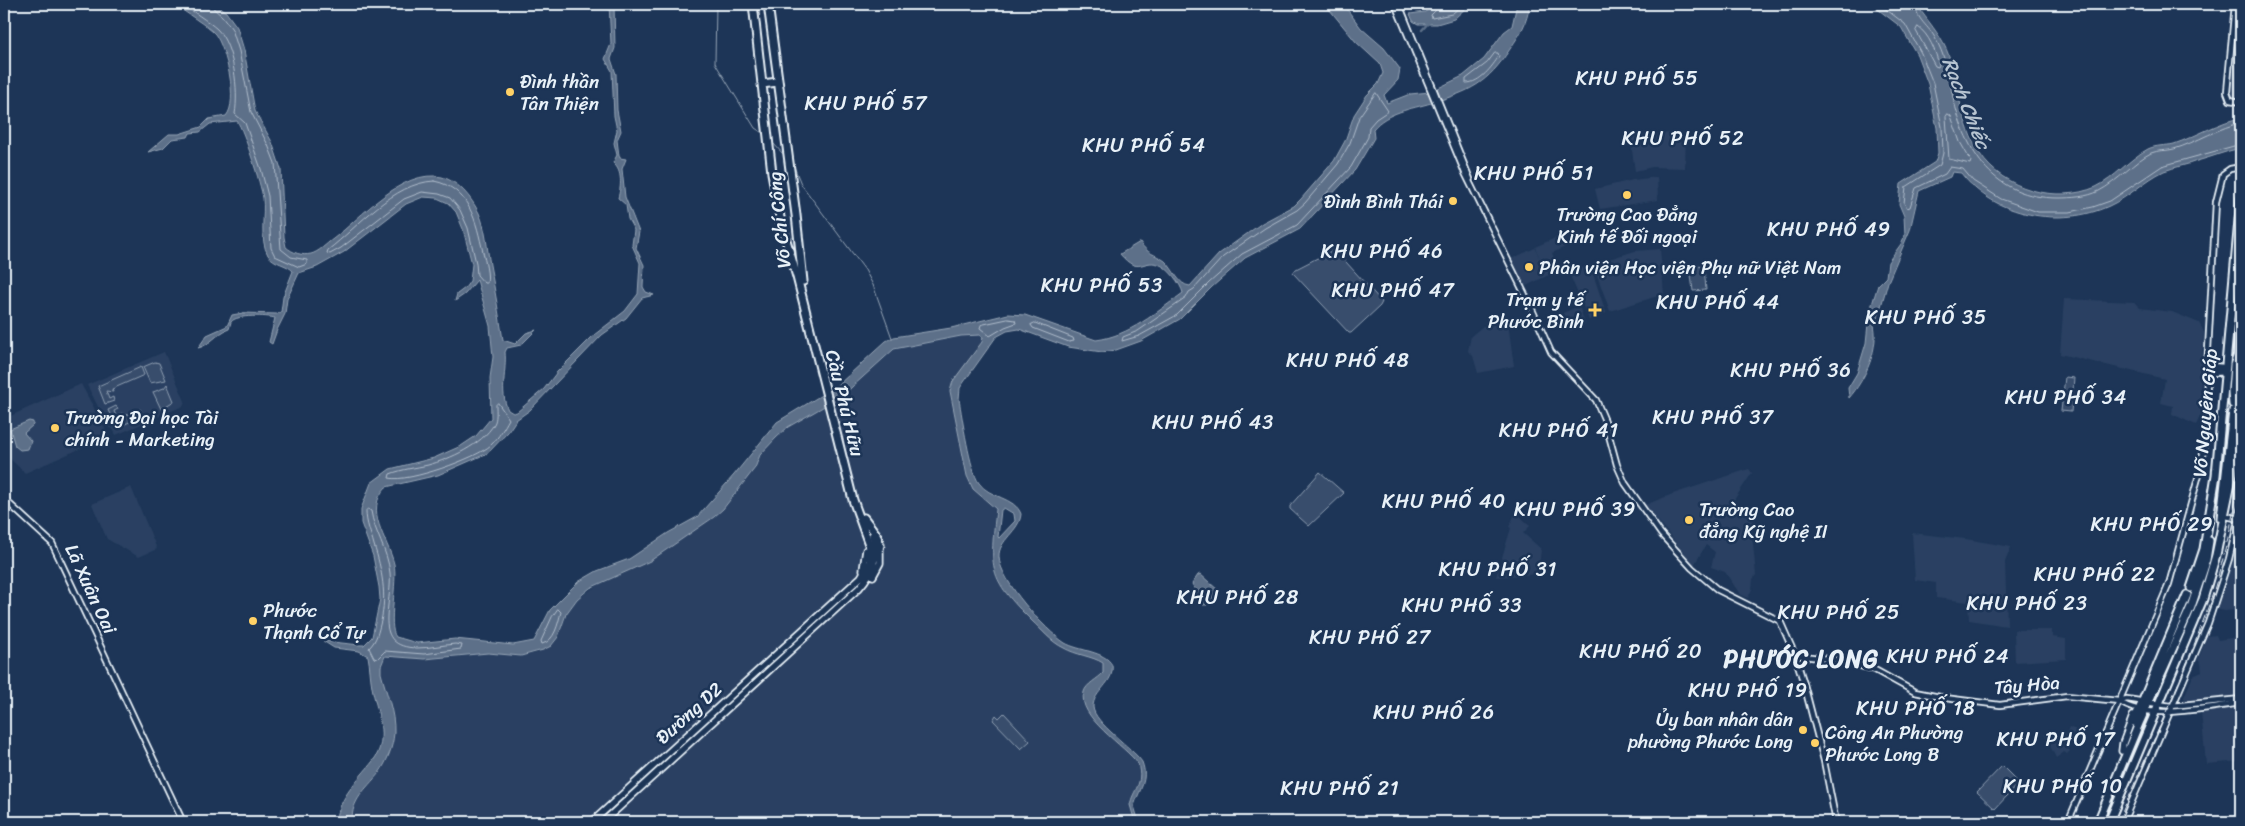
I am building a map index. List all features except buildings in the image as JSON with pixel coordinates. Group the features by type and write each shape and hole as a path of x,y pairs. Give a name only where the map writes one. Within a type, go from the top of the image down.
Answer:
{"highway":[{"name":"Võ Chí Công","path":"751,4 778,209 807,314"},
{"name":"Võ Chí Công","path":"770,4 807,314"},
{"path":"762,84 778,82"},
{"name":"Võ Nguyên Giáp","path":"2109,822 2146,708 2155,671 2182,617 2194,600 2205,563 2206,547 2219,482 2239,248 2241,198"},
{"name":"Võ Nguyên Giáp","path":"2223,516 2227,507 2238,422 2241,306"},
{"name":"Cầu Phú Hữu","path":"807,314 855,499 862,519"},
{"name":"Võ Nguyên Giáp","path":"2098,822 2137,726 2203,599 2216,555 2223,516 2231,437 2234,364 2240,357"},
{"path":"2207,370 2227,371"},
{"path":"2231,437 2238,422"},
{"path":"862,519 872,535"},
{"path":"862,519 876,534 880,545"},
{"path":"862,519 868,550"},
{"name":"Võ Nguyên Giáp","path":"2093,822 2130,733 2146,708 2179,647 2200,595 2220,533"},
{"name":"Võ Nguyên Giáp","path":"2104,822 2182,617 2206,547"},
{"path":"2130,733 2137,726"}],"main road":[{"name":"Võ Chí Công","path":"751,4 763,99"},
{"name":"Võ Chí Công","path":"770,4 784,121"},
{"path":"1397,4 1470,182 1551,352 1596,400 1603,415 1618,468 1640,505 1670,543 1701,576 1718,590 1778,619 1795,655 1820,744 1836,822"},
{"path":"2235,4 2227,88 2228,98 2233,102 2241,102"},
{"path":"2068,822 2168,586 2181,544 2205,450 2207,370 2216,202 2223,174 2228,170 2241,167"},
{"name":"Lã Xuân Oai","path":"4,499 52,543 183,822"},
{"path":"2123,822 2211,615 2229,559 2241,507"},
{"path":"2223,516 2239,519"},
{"name":"Đường D2","path":"810,629 870,574 876,556 872,535"},
{"name":"Đường D2","path":"592,822 735,696 803,632 818,628 868,583 880,563 880,545"},
{"name":"Đường D2","path":"810,629 814,619 861,577 870,562 868,550"},
{"path":"2216,555 2229,559"},
{"name":"Đường D2","path":"605,822 712,722 723,714 735,696 747,689 796,646 803,632"},
{"name":"Tây Hòa","path":"1795,655 1836,660 1870,668 1915,692 1945,698 2000,705 2067,696 2119,701 2124,705 2146,708"},
{"path":"2172,709 2241,699"},
{"path":"2146,708 2172,709 2241,703"},
{"name":"Võ Nguyên Giáp","path":"2122,752 2123,743 2146,708"}],"shaded area":[{"path":"2238,4 2241,4 2241,100 2231,98 2229,91"},
{"path":"1686,132 1685,168 1652,167 1635,171 1630,136"},
{"name":"Trường Cao Đẳng Kinh tế Đối ngoại","path":"1657,177 1658,200 1600,209 1595,189 1633,180"},
{"path":"1562,235 1567,246 1552,253 1559,270 1524,287 1511,259 1535,248 1546,272 1535,247"},
{"path":"1660,249 1664,294 1610,311 1593,264 1635,251"},
{"path":"1333,250 1337,252 1382,302 1351,333 1293,273 1296,269"},
{"path":"1590,265 1606,313 1589,320 1569,273"},
{"path":"1690,267 1704,267 1706,290 1693,291"},
{"path":"2064,299 2134,302 2140,308 2172,312 2199,323 2204,332 2200,392 2203,393 2202,412 2196,425 2172,414 2173,406 2161,403 2165,379 2060,354"},
{"path":"1579,306 1585,324 1570,331 1563,313"},
{"path":"1508,323 1514,366 1478,373 1473,356 1468,351 1471,336 1483,326"},
{"path":"980,335 983,340 982,342 951,386 950,391 967,476 973,489 996,509 992,549 993,568 999,583 1055,643 1103,663 1105,670 1088,711 1138,764 1140,771 1139,786 1130,805 1135,822 352,822 355,802 380,772 388,757 393,741 392,713 381,673 381,666 385,656 424,659 488,653 521,656 536,653 551,646 558,637 566,614 577,599 605,580 650,561 714,517 723,509 755,468 760,455 776,438 788,427 842,396 894,349 961,336"},
{"name":"Trường Đại học Tài chính - Marketing","path":"164,352 185,401 183,406 116,435 113,429 109,428 87,385"},
{"path":"155,362 159,363 166,380 150,383 143,367"},
{"path":"141,367 144,375 112,389 113,392 106,391 109,399 113,397 114,401 105,404 98,386"},
{"path":"2065,377 2074,378 2071,412 2061,411"},
{"name":"Trường Đại học Tài chính - Marketing","path":"81,384 109,436 25,473 4,453 6,418"},
{"path":"167,384 174,401 161,409 153,392 164,388"},
{"path":"116,406 118,409 114,411 117,419 120,417 119,414 122,413 124,416 140,409 143,416 116,428 108,410"},
{"name":"Trường Cao đẳng Kỹ nghệ II","path":"1749,469 1752,473 1726,512 1753,513 1752,534 1756,575 1753,579 1752,589 1748,598 1740,594 1725,572 1711,567 1715,552 1706,545 1694,565 1645,505"},
{"path":"1320,472 1344,493 1309,526 1290,509 1290,506"},
{"path":"131,487 157,549 139,557 107,539 92,504"},
{"path":"1516,512 1530,526 1523,533 1541,549 1538,574 1496,577 1511,528 1509,527"},
{"path":"2241,517 2241,697 2185,703 2184,697 2193,676 2202,672 2201,663 2198,660 2207,636 2216,635 2218,640 2238,637 2236,610 2225,611 2215,609"},
{"path":"1912,533 1966,539 2011,547 2005,562 2007,626 1969,620 1968,602 1936,598 1936,583 1915,580"},
{"path":"2014,630 2052,630 2052,637 2066,639 2066,659 2015,662"},
{"path":"2241,707 2241,761 2206,764 2201,711"},
{"path":"1004,713 1030,741 1021,749 993,720 996,715 999,718"},
{"path":"2069,727 2076,730 2067,748 2070,751 2067,754 2064,752 2056,758 2044,734 2066,734"},
{"path":"2002,766 2019,783 1995,809 1977,792"}],"water":[{"path":"174,4 215,4 226,12 237,27 244,50 255,111 272,142 281,169 284,237 286,247 289,249 304,255 317,252 383,197 397,187 412,180 427,176 442,177 454,182 468,196 479,213 483,225 503,340 515,344 526,333 536,330 521,345 507,348 505,352 504,396 508,410 513,413 517,412 544,389 557,372 594,335 625,311 638,294 640,263 632,245 634,230 628,219 626,205 618,198 620,175 613,163 617,155 614,143 617,130 614,116 612,71 605,59 611,44 609,4 614,4 615,48 611,59 616,74 617,110 621,131 617,140 619,156 626,159 622,169 625,197 639,232 636,248 644,265 643,287 646,292 654,295 642,298 626,318 602,335 530,410 516,420 508,432 488,453 438,475 386,487 379,496 377,506 379,525 394,564 395,581 392,623 396,637 417,643 455,639 513,645 534,641 550,610 578,582 597,571 629,559 668,533 697,517 777,422 838,385 886,341 894,337 951,328 1008,314 1025,315 1096,340 1108,338 1142,322 1183,293 1174,276 1162,266 1148,263 1136,266 1126,261 1120,254 1140,242 1149,252 1165,261 1182,283 1190,286 1219,254 1262,223 1294,206 1334,161 1345,141 1354,115 1367,95 1378,84 1383,73 1380,64 1356,42 1325,4 1343,4 1361,28 1384,48 1400,69 1398,80 1384,95 1387,103 1410,94 1430,92 1463,76 1484,59 1504,32 1512,26 1517,4 1530,4 1523,28 1494,71 1468,90 1400,112 1379,123 1373,129 1374,138 1355,170 1300,229 1245,258 1180,319 1141,341 1116,350 1102,352 1068,347 1019,329 1007,331 996,337 960,388 959,399 964,430 976,477 983,488 1013,504 1021,514 1017,526 1005,540 1000,551 1001,567 1007,579 1025,604 1056,637 1071,646 1104,657 1112,665 1110,677 1096,696 1093,707 1095,713 1106,727 1142,762 1144,780 1134,806 1139,822 1135,822 1130,805 1140,777 1138,764 1094,721 1087,711 1084,702 1085,689 1103,673 1103,663 1069,650 1051,639 1017,606 999,582 995,571 993,546 996,509 973,489 967,476 950,391 953,381 982,342 983,337 980,335 961,336 894,349 842,396 788,427 776,438 760,455 755,468 723,509 714,517 650,561 590,588 577,599 566,614 558,637 551,646 521,656 488,653 424,659 385,656 381,666 381,673 394,725 391,749 382,769 357,801 352,814 352,822 336,822 341,804 355,782 373,761 381,743 380,724 368,656 359,651 334,648 323,641 364,645 372,637 380,599 379,587 373,556 361,523 361,509 371,483 390,469 434,458 461,446 476,436 491,418 490,378 493,357 490,326 477,280 465,294 455,301 457,294 470,281 472,264 463,229 456,212 448,203 437,198 423,197 406,204 344,252 317,267 299,273 287,299 285,314 272,344 269,342 275,318 252,316 234,319 229,329 206,345 198,348 207,335 227,326 232,315 243,313 277,314 281,312 283,297 293,271 271,258 265,249 262,191 248,146 237,121 210,124 200,132 190,133 188,137 172,139 163,148 148,152 169,134 179,134 201,127 209,119 226,116 230,109 230,75 219,41 212,31","holes":["1004,508 1014,514 1015,521 999,538 1001,510"]},
{"path":"1436,4 1470,4 1454,19 1437,24 1418,24 1413,21 1410,14 1425,12"},
{"name":"Rạch Chiếc","path":"1871,4 1926,4 1922,5 1921,11 1947,50 1964,119 1974,143 1990,166 2016,184 2048,193 2080,192 2103,183 2148,149 2174,144 2225,122 2241,118 2241,148 2164,171 2109,206 2090,213 2070,216 2050,217 2010,209 1991,200 1975,188 1961,173 1952,172 1950,177 1919,191 1910,230 1888,282 1878,317 1873,321 1875,341 1870,362 1861,382 1849,398 1848,388 1857,373 1866,343 1869,314 1878,285 1886,277 1888,262 1905,235 1904,216 1899,204 1901,184 1935,162 1938,153 1937,128 1928,84 1917,55 1901,27"},
{"path":"29,421 33,422 33,425 24,433 31,441 28,449 20,450 15,446 10,429"},
{"path":"1200,574 1219,591 1207,605 1203,605 1196,599 1196,591 1192,584"}],"waterway":[{"path":"716,4 715,63 755,128 764,134"},
{"path":"1422,30 1430,21"},
{"path":"772,142 785,156"},
{"path":"793,164 801,184 865,270 873,285 892,338"}],"railway":[{"path":"2118,822 2180,680 2203,622 2230,530 2241,466"}],"place":[{"name":"Đình thần Tân Thiện","path":"510,92"},
{"name":"Trường Cao Đẳng Kinh tế Đối ngoại","path":"1627,195"},
{"name":"Đình Bình Thái","path":"1453,201"},
{"name":"Phân viện Học viện Phụ nữ Việt Nam","path":"1529,267"},
{"name":"Trạm y tế Phước Bình","path":"1595,310"},
{"name":"Trường Đại học Tài chính - Marketing","path":"55,428"},
{"name":"Trường Cao đẳng Kỹ nghệ II","path":"1689,520"},
{"name":"Phước Thạnh Cổ Tự","path":"253,621"},
{"name":"Ủy ban nhân dân phường Phước Long","path":"1803,730"},
{"name":"Công An Phường Phước Long B","path":"1815,743"}],"district":[{"name":"KHU PHỐ 55","path":"1637,78"},
{"name":"KHU PHỐ 57","path":"866,103"},
{"name":"KHU PHỐ 52","path":"1683,138"},
{"name":"KHU PHỐ 54","path":"1144,145"},
{"name":"KHU PHỐ 51","path":"1534,173"},
{"name":"KHU PHỐ 49","path":"1829,229"},
{"name":"KHU PHỐ 46","path":"1382,251"},
{"name":"KHU PHỐ 53","path":"1102,285"},
{"name":"KHU PHỐ 47","path":"1393,290"},
{"name":"KHU PHỐ 44","path":"1718,302"},
{"name":"KHU PHỐ 35","path":"1926,317"},
{"name":"KHU PHỐ 48","path":"1348,360"},
{"name":"KHU PHỐ 36","path":"1791,370"},
{"name":"KHU PHỐ 34","path":"2066,397"},
{"name":"KHU PHỐ 37","path":"1713,417"},
{"name":"KHU PHỐ 43","path":"1213,422"},
{"name":"KHU PHỐ 41","path":"1559,430"},
{"name":"KHU PHỐ 40","path":"1444,501"},
{"name":"KHU PHỐ 39","path":"1575,509"},
{"name":"KHU PHỐ 29","path":"2152,524"},
{"name":"KHU PHỐ 31","path":"1498,569"},
{"name":"KHU PHỐ 22","path":"2095,574"},
{"name":"KHU PHỐ 28","path":"1238,597"},
{"name":"KHU PHỐ 23","path":"2027,603"},
{"name":"KHU PHỐ 33","path":"1462,605"},
{"name":"KHU PHỐ 25","path":"1839,612"},
{"name":"KHU PHỐ 27","path":"1370,637"},
{"name":"KHU PHỐ 20","path":"1641,651"},
{"name":"KHU PHỐ 24","path":"1948,656"},
{"name":"PHƯỚC LONG","path":"1801,659"},
{"name":"KHU PHỐ 19","path":"1748,690"},
{"name":"KHU PHỐ 18","path":"1916,708"},
{"name":"KHU PHỐ 26","path":"1434,712"},
{"name":"KHU PHỐ 17","path":"2056,739"},
{"name":"KHU PHỐ 10","path":"2063,786"},
{"name":"KHU PHỐ 21","path":"1340,788"}]}
